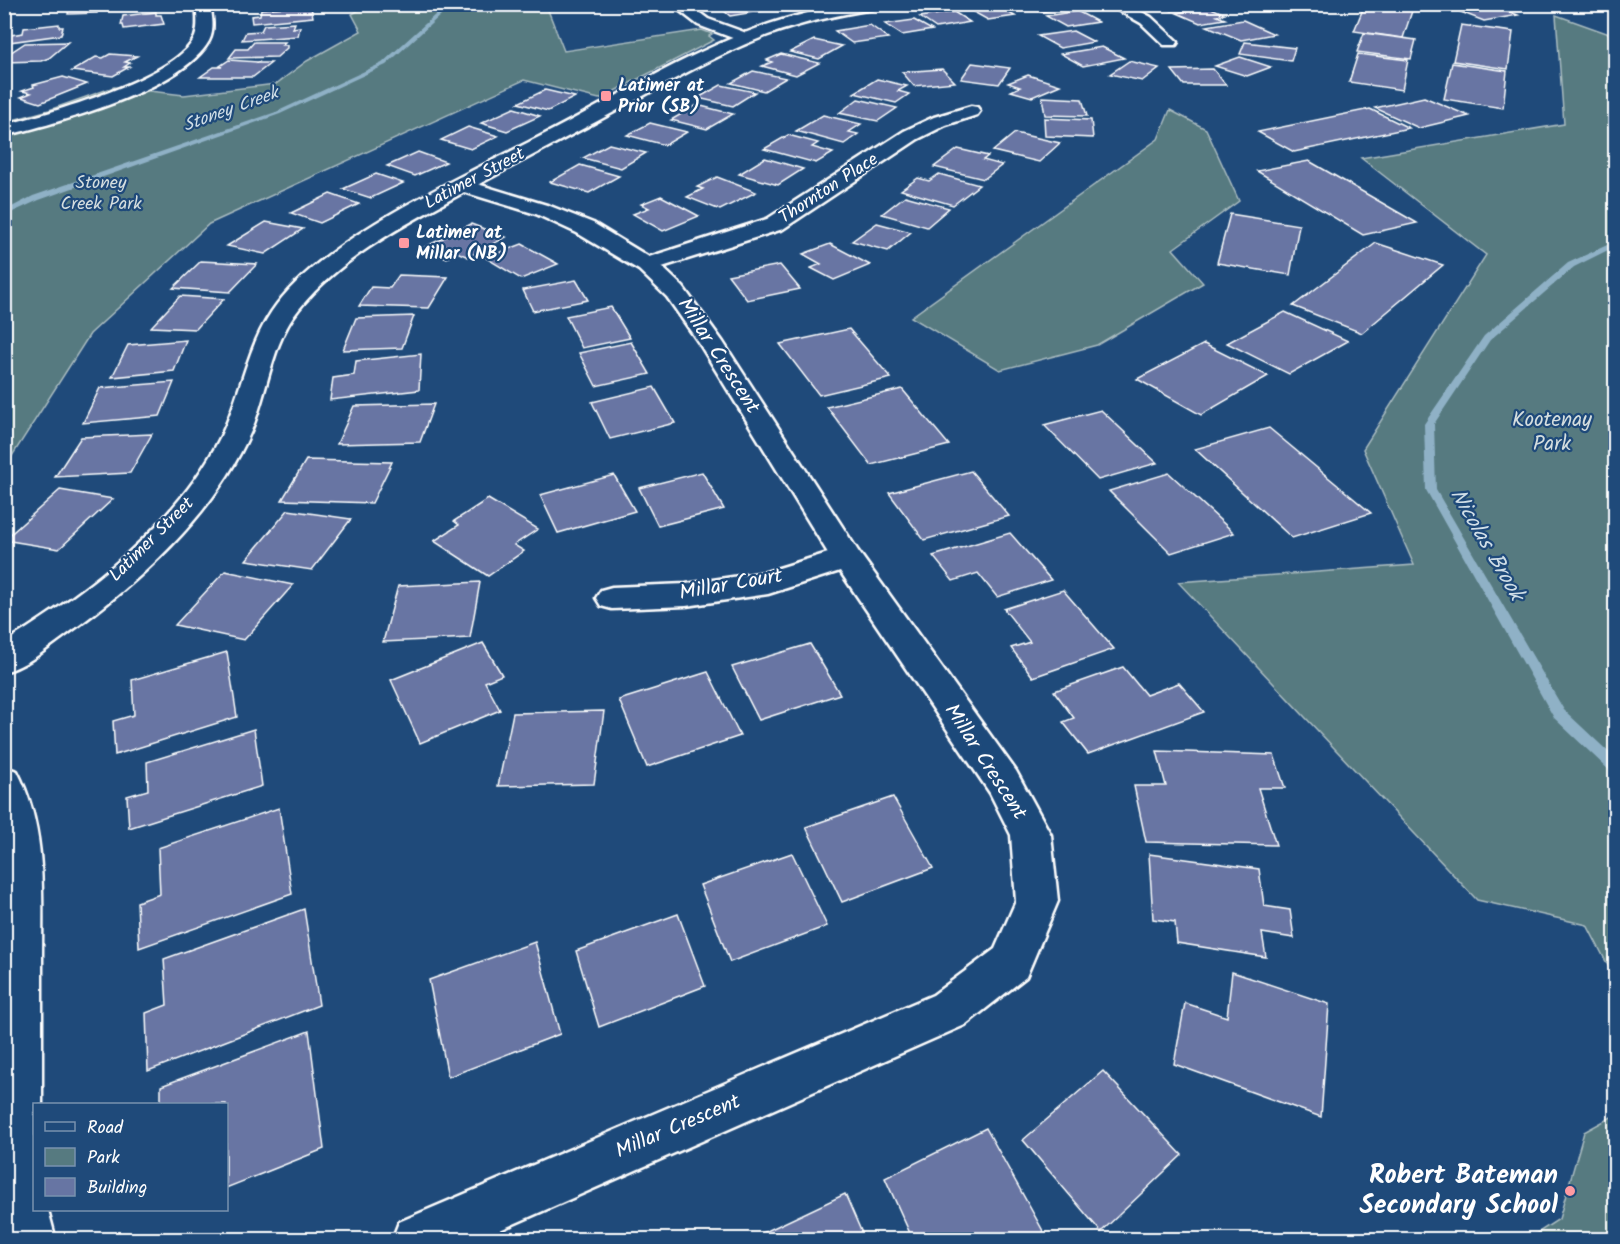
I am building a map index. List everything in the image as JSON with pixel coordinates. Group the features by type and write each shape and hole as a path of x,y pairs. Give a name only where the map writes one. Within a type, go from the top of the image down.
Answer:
{"street":[{"path":"4,131 100,102 164,72 188,56 201,40 205,26 203,4"},
{"path":"678,4 703,22 746,38"},
{"name":"Latimer Street","path":"4,660 68,616 122,574 166,530 204,487 231,445 247,405 266,340 286,310 311,282 348,250 461,185 746,38 819,15 879,4"},
{"path":"1114,4 1146,20 1170,42"},
{"name":"Thornton Place","path":"647,265 775,224 911,135 940,121 971,111"},
{"name":"Millar Crescent","path":"417,1239 950,1010 1011,963 1037,901 1031,835 1003,782 847,558 711,342 675,292 647,265 585,228 543,210 461,185"},
{"name":"Millar Court","path":"612,598 686,595 768,583 847,558"},
{"path":"4,782 17,825 22,872 17,1190 31,1239"}],"green space":[{"name":"Stoney Creek Park","path":"368,5 546,5 564,51 702,30 712,34 709,36 714,40 599,99 524,80 209,224 90,334 5,467 5,122 49,110 114,87 184,95 276,84 307,61 361,31 352,14"},
{"name":"Kootenay Park","path":"1556,15 1615,36 1615,979 1587,925 1477,900 1178,582 1414,565 1363,449 1486,255 1361,158 1564,124"},
{"path":"1170,110 1206,129 1239,201 1173,249 1203,283 1097,345 1000,370 911,317 1158,139"},
{"path":"1615,1115 1615,1239 1528,1239 1559,1219 1584,1132"}],"building":[{"path":"72,4 111,4 97,9 97,13 68,14 69,6"},
{"path":"121,4 162,4 162,5 121,10"},
{"path":"716,4 766,4 773,9 730,16"},
{"path":"1027,4 1065,4 1070,7 1041,12"},
{"path":"1158,4 1199,4 1203,6 1172,11"},
{"path":"1244,4 1299,4 1260,11"},
{"path":"1365,4 1414,5 1403,38 1354,31"},
{"path":"1440,4 1490,4 1518,15 1484,21"},
{"path":"996,6 1015,16 988,20 970,10"},
{"path":"311,7 313,17 252,23 251,16 260,15 261,9"},
{"path":"1209,7 1225,14 1217,16 1225,19 1200,23 1177,13"},
{"path":"1077,11 1098,22 1066,27 1046,16"},
{"path":"156,12 156,15 161,15 164,24 124,29 121,25 123,16"},
{"path":"954,12 970,22 936,28 920,17"},
{"path":"914,20 932,30 902,35 885,24"},
{"path":"1243,20 1274,34 1241,40 1207,26"},
{"path":"295,23 293,28 300,27 298,36 242,40 246,32 261,31 264,25"},
{"path":"59,24 59,27 63,27 61,35 9,42 11,35 23,33 24,28"},
{"path":"870,25 888,38 852,43 835,31"},
{"path":"1461,25 1513,32 1508,69 1453,61"},
{"path":"1073,31 1094,42 1060,48 1038,36"},
{"path":"1364,33 1416,40 1411,59 1357,52"},
{"path":"814,40 842,46 819,59 790,52"},
{"path":"68,42 49,58 41,61 4,62 4,57 25,43"},
{"path":"254,42 285,42 282,45 287,45 287,48 277,57 229,58 236,49 248,49"},
{"path":"1245,42 1295,48 1291,61 1240,54"},
{"path":"1102,47 1124,58 1083,66 1061,54"},
{"path":"110,54 137,56 125,62 130,63 124,67 129,67 113,76 72,71 96,57 103,58"},
{"path":"781,54 819,63 796,75 762,66 772,62 767,60"},
{"path":"1358,54 1408,60 1402,90 1349,82"},
{"path":"1240,57 1271,67 1247,76 1215,66"},
{"path":"229,60 271,63 253,77 200,77 214,67 222,67 220,66"},
{"path":"1129,61 1159,68 1142,81 1110,74"},
{"path":"972,63 1010,68 999,84 961,79"},
{"path":"1452,63 1507,71 1503,108 1444,99"},
{"path":"942,69 955,82 914,86 902,72"},
{"path":"1213,69 1226,85 1184,85 1172,70"},
{"path":"753,71 786,78 764,91 731,83"},
{"path":"1028,75 1060,85 1032,97 1011,91 1020,87 1008,83"},
{"path":"63,77 87,84 40,103 21,97 31,93 22,91 34,87 33,85"},
{"path":"877,79 907,86 898,91 909,94 896,103 854,93"},
{"path":"721,85 755,92 733,106 698,98"},
{"path":"545,90 575,97 548,111 518,103"},
{"path":"1042,97 1082,99 1087,116 1045,115"},
{"path":"1424,97 1469,116 1419,128 1375,108"},
{"path":"858,99 897,108 878,121 839,113"},
{"path":"697,105 733,114 707,129 671,120"},
{"path":"514,108 540,116 507,131 481,123"},
{"path":"1370,109 1409,128 1294,152 1258,132"},
{"path":"823,115 861,124 849,132 858,134 844,144 796,131"},
{"path":"1044,118 1091,120 1093,138 1045,136"},
{"path":"650,123 687,132 665,145 627,135"},
{"path":"468,127 498,136 471,149 441,140"},
{"path":"1015,133 1060,143 1039,162 993,151"},
{"path":"788,135 818,143 812,147 833,153 816,163 764,149"},
{"path":"609,144 646,153 621,168 583,158"},
{"path":"958,149 988,156 983,160 1002,165 984,179 934,167"},
{"path":"418,152 446,162 415,176 387,166"},
{"path":"765,158 803,169 778,185 739,174"},
{"path":"1309,161 1417,223 1363,235 1257,171"},
{"path":"580,165 619,176 589,193 550,182"},
{"path":"376,174 403,183 371,198 343,189"},
{"path":"939,174 979,185 953,205 901,190 918,178 929,181"},
{"path":"717,177 756,192 720,210 687,197 703,189 697,187"},
{"path":"330,194 359,204 320,223 291,213"},
{"path":"661,196 699,216 663,231 633,214 649,208 641,204"},
{"path":"905,196 949,208 927,227 882,214"},
{"path":"1230,214 1299,225 1290,275 1217,263"},
{"path":"266,222 303,229 265,254 227,246"},
{"path":"877,223 911,232 888,251 852,241"},
{"path":"471,224 506,237 468,257 457,252 447,258 423,248"},
{"path":"1376,243 1443,265 1362,333 1293,306"},
{"path":"522,244 558,264 521,279 486,258"},
{"path":"830,244 870,265 834,280 811,268 821,264 803,254"},
{"path":"201,261 257,264 230,292 173,288"},
{"path":"780,265 800,289 747,300 728,275"},
{"path":"399,275 448,277 429,308 359,306 371,287 390,288"},
{"path":"576,280 588,300 533,311 523,290"},
{"path":"180,296 224,299 196,329 151,327"},
{"path":"611,307 630,338 582,348 566,316"},
{"path":"1285,312 1348,341 1289,374 1227,343"},
{"path":"414,316 402,348 343,350 356,318"},
{"path":"849,329 891,378 819,395 780,344"},
{"path":"186,340 174,371 112,377 128,345"},
{"path":"631,342 650,374 596,386 579,353"},
{"path":"1204,344 1268,376 1201,415 1137,379"},
{"path":"421,354 419,390 330,400 333,378 354,375 356,361"},
{"path":"174,382 160,416 83,423 100,388"},
{"path":"654,387 675,423 610,439 592,402"},
{"path":"902,389 949,445 871,465 827,407"},
{"path":"434,404 420,442 337,444 354,406"},
{"path":"1101,410 1157,463 1098,480 1044,425"},
{"path":"1269,428 1371,513 1292,538 1195,449"},
{"path":"152,434 130,473 55,477 81,437"},
{"path":"306,460 392,462 372,503 282,500"},
{"path":"971,471 1009,516 924,540 889,493"},
{"path":"702,472 724,509 658,526 639,488"},
{"path":"1169,473 1234,533 1171,553 1109,491"},
{"path":"614,475 635,511 558,533 540,495"},
{"path":"60,490 113,499 59,549 4,540"},
{"path":"488,499 538,529 514,545 524,551 488,576 434,541 459,525 454,521"},
{"path":"288,510 351,519 312,570 246,560"},
{"path":"1010,533 1051,580 997,597 978,573 953,581 933,556"},
{"path":"225,571 293,585 244,640 175,625"},
{"path":"480,582 470,638 383,642 398,586"},
{"path":"1063,590 1114,649 1033,677 1011,648 1030,642 1004,609"},
{"path":"483,643 502,675 485,682 500,710 420,743 391,680"},
{"path":"810,644 840,694 759,720 732,667"},
{"path":"227,652 237,717 115,755 113,721 134,715 132,680"},
{"path":"1123,667 1146,695 1179,683 1204,712 1088,754 1063,722 1074,718 1054,691"},
{"path":"708,672 740,736 647,767 619,700"},
{"path":"604,711 594,784 498,786 513,713"},
{"path":"254,729 262,786 129,828 127,796 148,790 147,762"},
{"path":"1157,751 1274,755 1285,788 1258,788 1276,845 1146,842 1134,786 1166,786"},
{"path":"893,797 933,868 842,902 806,827"},
{"path":"279,808 292,894 139,948 137,902 160,894 158,848"},
{"path":"792,853 827,926 730,962 700,885"},
{"path":"1149,854 1259,869 1264,906 1290,910 1294,938 1262,933 1266,957 1177,943 1175,922 1153,919"},
{"path":"304,909 319,1005 148,1071 146,1013 167,1005 164,959"},
{"path":"678,914 705,986 599,1027 576,951"},
{"path":"535,942 560,1034 448,1077 429,980"},
{"path":"1232,972 1329,1004 1321,1117 1174,1064 1185,1003 1227,1017"},
{"path":"309,1031 324,1149 228,1187 228,1103 161,1103 161,1086"},
{"path":"1103,1071 1182,1155 1101,1232 1023,1140"},
{"path":"986,1128 1048,1240 913,1240 885,1178"},
{"path":"845,1194 865,1240 748,1240"}],"waterway":[{"name":"Stoney Creek","path":"4,214 36,198 278,113 384,64 451,4"},
{"name":"Nicolas Brook","path":"1616,243 1571,265 1487,338 1429,424 1431,490 1559,714 1616,768"}],"place":[{"name":"Latimer at Prior (SB)","path":"606,96"},
{"name":"Latimer at Millar (NB)","path":"404,243"},
{"name":"Robert Bateman Secondary School","path":"1570,1191"}]}
